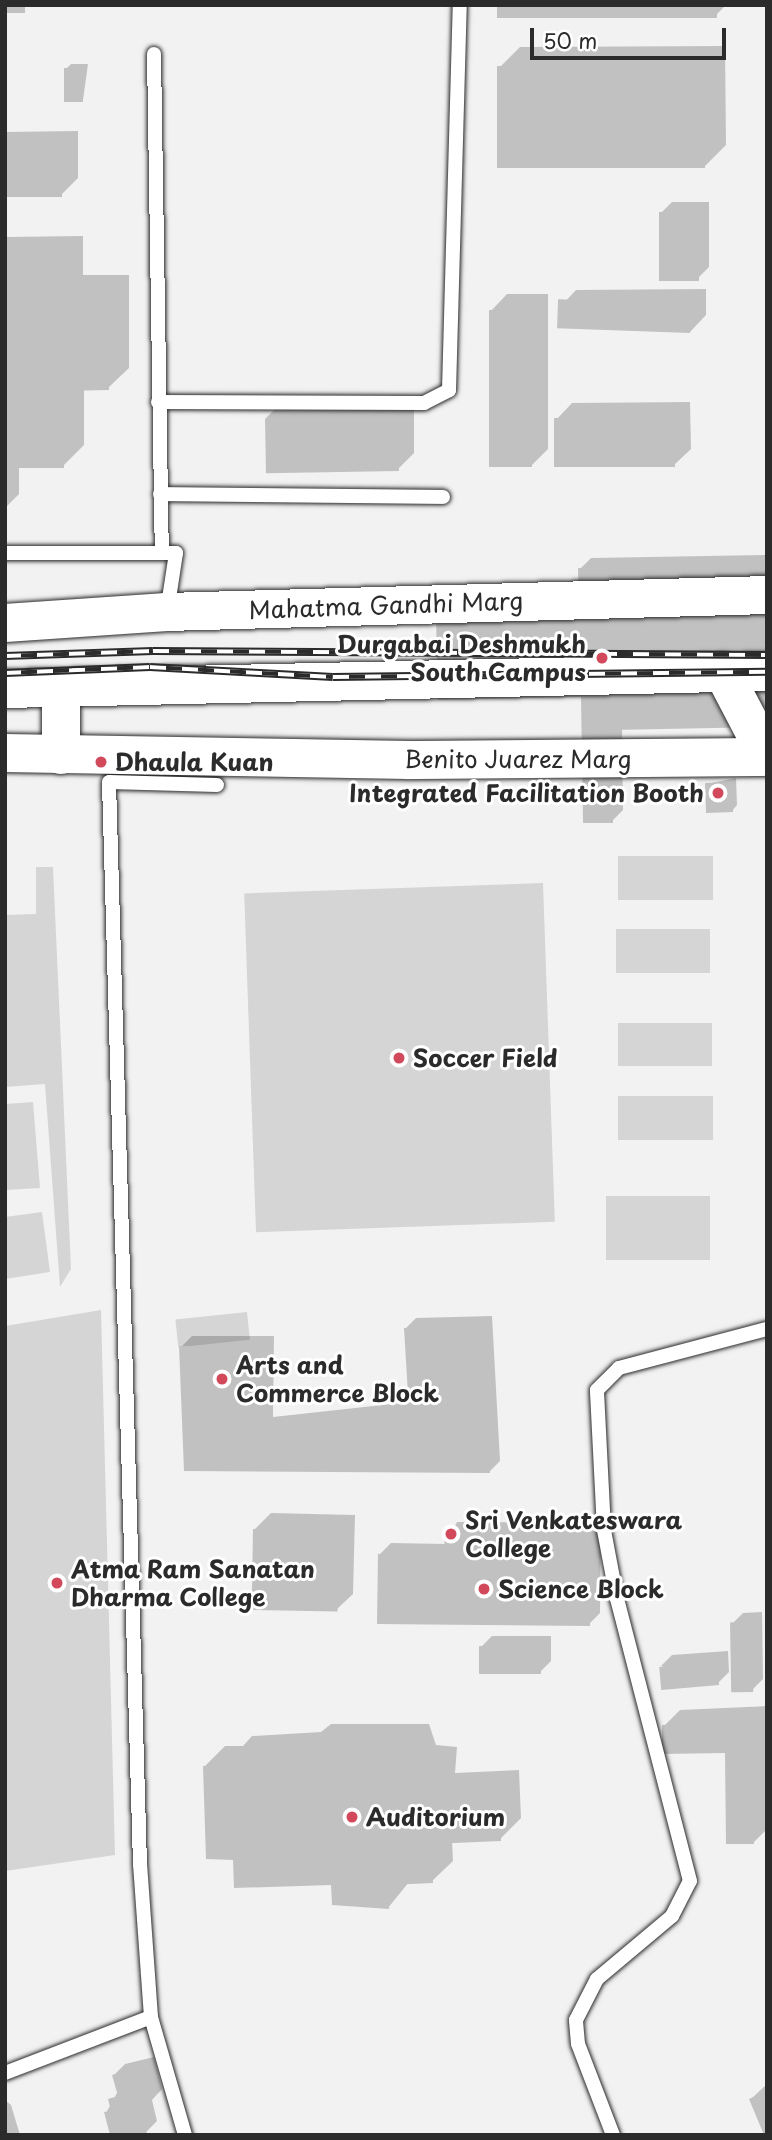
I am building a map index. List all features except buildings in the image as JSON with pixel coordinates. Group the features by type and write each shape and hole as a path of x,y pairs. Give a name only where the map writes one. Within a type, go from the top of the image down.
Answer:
{"main road":[{"name":"Mahatma Gandhi Marg","path":"5,623 167,612 767,595"},
{"name":"Benito Juarez Marg","path":"5,753 767,757 723,672"},
{"path":"5,690 767,672"},
{"path":"61,689 61,755"}],"lane":[{"path":"158,402 424,403 449,390 460,5"},
{"path":"154,54 162,553"},
{"path":"160,494 443,497"},
{"path":"5,553 176,553 167,612"},
{"path":"185,2135 151,2017 140,1865 109,782 216,785"},
{"path":"613,2135 578,2044 576,2020 597,1979 672,1916 690,1881 617,1598 604,1530 597,1390 619,1368 767,1329"},
{"path":"5,2073 151,2017"}],"shaded area":[{"path":"618,856 713,856 713,900 618,900"},
{"path":"36,867 53,867 71,1269 60,1287 45,1084 5,1087 5,915 36,914"},
{"name":"Soccer Field","path":"543,883 555,1222 256,1232 244,893"},
{"path":"616,929 710,929 710,973 616,973"},
{"path":"618,1023 712,1023 712,1066 618,1066"},
{"path":"618,1096 713,1096 713,1140 618,1140"},
{"path":"33,1102 40,1188 5,1190 5,1104"},
{"path":"606,1196 710,1196 710,1260 606,1260"},
{"path":"42,1212 50,1272 5,1279 5,1217"},
{"path":"101,1310 115,1855 5,1871 5,1326"},
{"path":"247,1312 250,1340 178,1347 175,1320"}],"railway":[{"path":"5,656 153,651 767,655"},
{"path":"5,673 150,667 333,677 767,672"}],"place":[{"name":"Durgabai Deshmukh South Campus","path":"602,658"},
{"name":"Dhaula Kuan","path":"101,762"},
{"name":"Integrated Facilitation Booth","path":"718,793"},
{"name":"Soccer Field","path":"399,1058"},
{"name":"Arts and Commerce Block","path":"222,1379"},
{"name":"Sri Venkateswara College","path":"451,1534"},
{"name":"Atma Ram Sanatan Dharma College","path":"57,1583"},
{"name":"Science Block","path":"484,1589"},
{"name":"Auditorium","path":"352,1817"}]}
